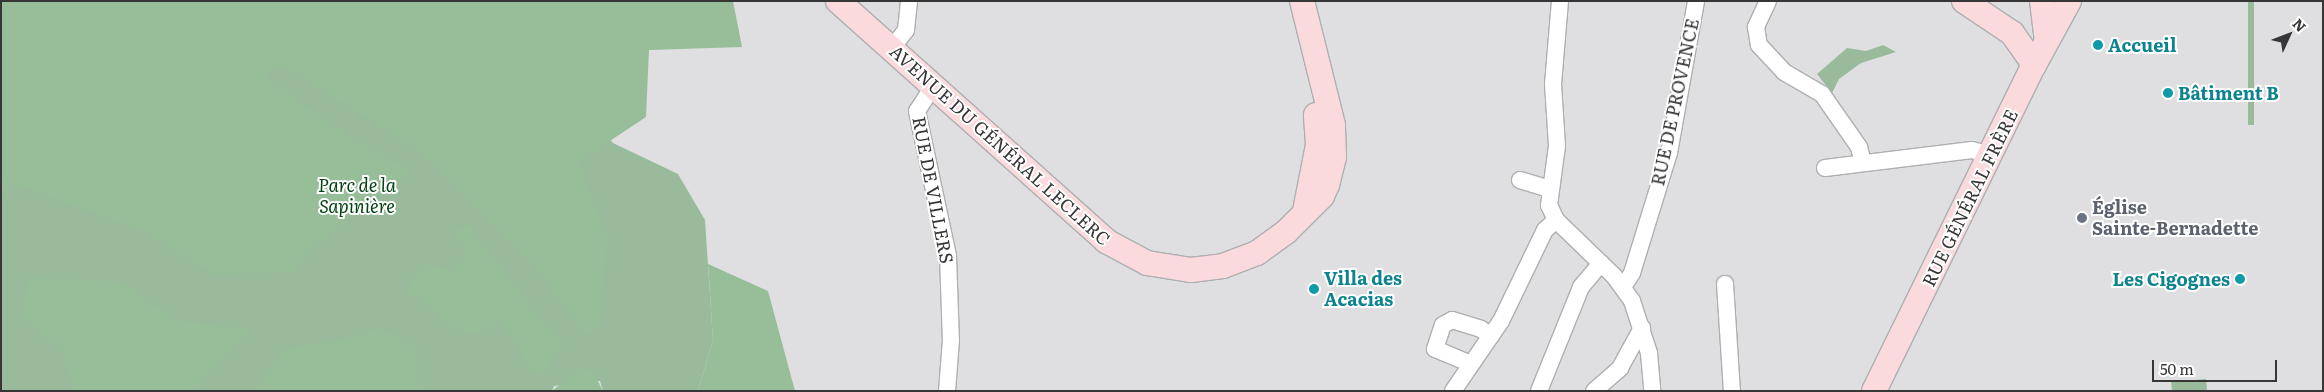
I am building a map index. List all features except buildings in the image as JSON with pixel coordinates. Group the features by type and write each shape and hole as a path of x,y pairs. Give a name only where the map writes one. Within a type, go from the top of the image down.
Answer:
{"main road":[{"name":"AVENUE DU GÉNÉRAL LECLERC","path":"838,1 1106,241 1147,263 1185,270 1223,266 1268,246 1322,196 1327,185 1334,142 1329,103 1302,1"},
{"path":"1288,1 1308,74 1317,130 1315,160 1305,211"},
{"path":"1964,1 2012,33 2034,65"},
{"path":"2042,1 2047,40"},
{"name":"RUE GÉNÉRAL FRÈRE","path":"1874,391 2034,65 2069,1"}],"street":[{"path":"892,48 906,30 909,1"},
{"path":"1560,1 1553,84 1556,146 1549,205 1556,220 1623,287 1642,328 1649,353 1652,391"},
{"name":"RUE DE PROVENCE","path":"1623,287 1632,273 1669,153 1696,1"},
{"path":"1768,1 1756,27 1759,45 1784,72 1822,94 1859,147 1863,163"},
{"name":"RUE DE VILLERS","path":"934,85 917,110 948,256 951,340 948,391"},
{"path":"1825,168 1972,150 1991,155"},
{"path":"1520,180 1550,189"},
{"path":"1453,391 1501,321 1545,230 1556,220"},
{"path":"1539,391 1581,287 1601,263"},
{"path":"1725,284 1732,391"},
{"path":"1471,364 1434,349 1443,325 1452,320 1481,329 1491,336"},
{"path":"1594,391 1620,368 1642,328"}],"green space":[{"name":"Parc de la Sapinière","path":"1,1 583,104 613,143 678,174 705,220 713,340 698,391 603,391 600,381 554,386 552,391 1,391"},
{"path":"1,1 733,1 742,47 649,50 646,117 578,162 607,238 600,320 587,335 530,260 427,156 281,64 265,77 346,135 410,171 313,246 291,271 215,275 146,232 8,181 1,203"},
{"path":"2248,1 2254,1 2254,125 2248,125"},
{"path":"1883,45 1896,52 1861,63 1839,79 1832,93 1817,74 1847,48 1866,51"},
{"path":"468,225 530,307 563,342 542,374 533,374 517,344 499,321 482,333 468,333 452,326 425,302 407,292 422,264 453,270 466,256 455,231"},
{"path":"708,264 768,291 795,391 698,391 713,340"},
{"path":"30,278 120,282 177,321 250,329 196,387 187,391 74,391 62,350 21,316"},
{"path":"380,328 414,347 420,391 256,391 284,349 341,340"},
{"path":"580,368 593,372 603,391 552,391"},
{"path":"2206,379 2207,391 2172,391 2171,382"}],"place":[{"name":"Accueil","path":"2098,45"},
{"name":"Bâtiment B","path":"2168,93"},
{"name":"Église Sainte-Bernadette","path":"2082,218"},
{"name":"Les Cigognes","path":"2240,279"},
{"name":"Villa des Acacias","path":"1314,289"}]}
